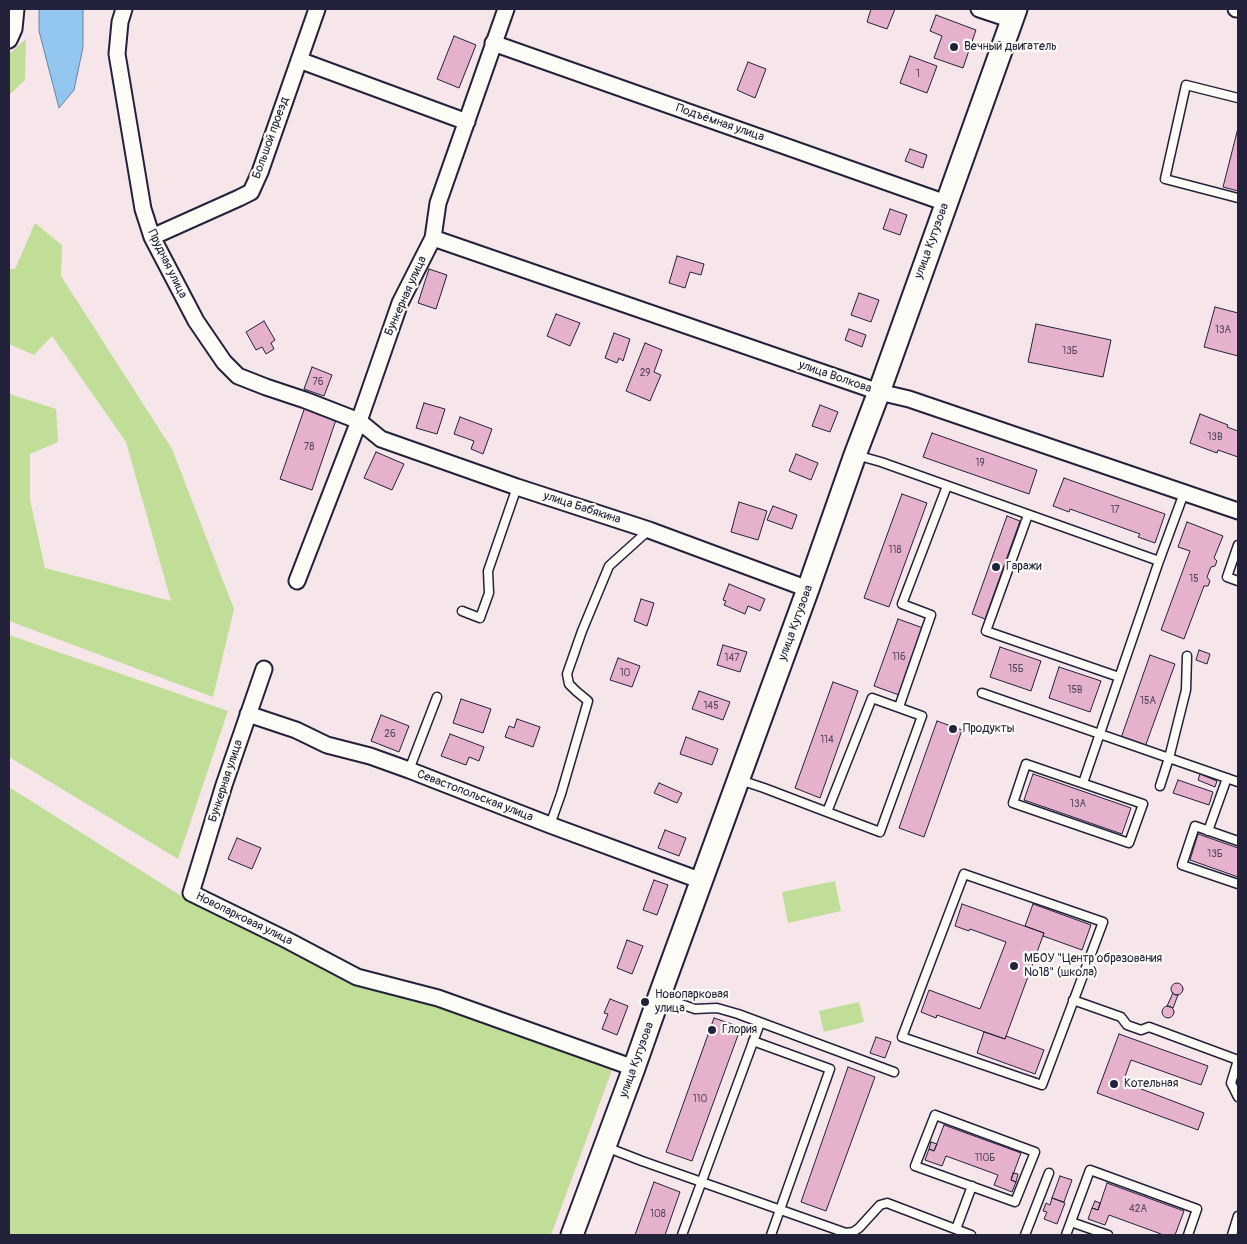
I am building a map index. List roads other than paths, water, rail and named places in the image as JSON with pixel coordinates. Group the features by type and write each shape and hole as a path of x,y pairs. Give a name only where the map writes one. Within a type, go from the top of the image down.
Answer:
{"main road":[{"name":"улица Кутузова","path":"572,1235 808,589 1014,15"}],"street":[{"path":"9,40 14,28 16,9"},
{"name":"Прудная улица","path":"124,9 120,22 117,54 143,208 152,237 196,322 224,362 238,376 359,421"},
{"name":"Большой проезд","path":"152,237 251,192 260,172 317,9"},
{"name":"Бункерная улица","path":"297,581 359,421 400,303 432,238 438,204 506,9"},
{"path":"979,9 1014,15"},
{"name":"Подъёмная улица","path":"493,43 946,203"},
{"path":"300,60 467,122"},
{"name":"улица Волкова","path":"432,238 879,392 908,399 1238,512"},
{"name":"улица Бабякина","path":"359,421 381,439 649,530 808,589"},
{"name":"Бункерная улица","path":"191,893 224,785 264,669"},
{"name":"Севастопольская улица","path":"248,714 296,730 327,745 370,756 409,770 702,881"},
{"name":"Новопарковая улица","path":"191,893 357,977 438,998 634,1068"}],"lane":[{"path":"1238,98 1186,85 1165,179 1238,198"},
{"path":"855,455 881,462 1158,561"},
{"path":"462,611 480,618 489,594 488,571 517,486"},
{"path":"899,707 931,614 902,604 947,486"},
{"path":"1083,783 1158,561 1184,493"},
{"path":"1028,515 986,632 1119,677"},
{"path":"550,825 588,701 569,684 567,674 582,631 609,566 649,530"},
{"path":"1238,545 1227,577 1238,581"},
{"path":"1160,786 1186,690 1187,656"},
{"path":"982,693 1238,782"},
{"path":"409,770 437,697"},
{"path":"738,780 880,832 922,716 872,698 826,812"},
{"path":"1026,764 1083,783 1143,804 1129,843 1013,802 1026,764"},
{"path":"1208,831 1227,778"},
{"path":"1238,841 1195,826 1182,865 1238,884"},
{"path":"964,874 1103,922 1073,1000 1042,1085 902,1037 964,874"},
{"path":"659,997 695,1009 717,1008 738,1014 894,1072"},
{"path":"1073,1000 1121,1017 1127,1025 1141,1030 1149,1027 1238,1060 1231,1082 1238,1097"},
{"path":"682,1235 760,1022"},
{"path":"753,1041 830,1069 771,1235"},
{"path":"934,1115 1035,1152 1015,1202 972,1186 916,1166 934,1115"},
{"path":"605,1147 846,1233 854,1234 880,1205 888,1203 971,1235"},
{"path":"1066,1235 1090,1170 1198,1209 1188,1235"},
{"path":"1025,1235 1049,1172"},
{"path":"956,1229 972,1186"},
{"path":"1232,1235 1238,1216"},
{"path":"1071,1222 1108,1235"}],"water":[{"path":"39,9 83,9 83,47 74,90 59,108 39,31"}],"place":[{"name":"Вечный двигатель","path":"954,47"},
{"name":"Гаражи","path":"996,567"},
{"name":"Продукты","path":"953,729"},
{"name":"МБОУ \"Центр образования №18\" (школа)","path":"1014,966"},
{"name":"Новопарковая улица","path":"645,1002"},
{"name":"Глория","path":"712,1030"},
{"name":"Котельная","path":"1114,1084"}]}
